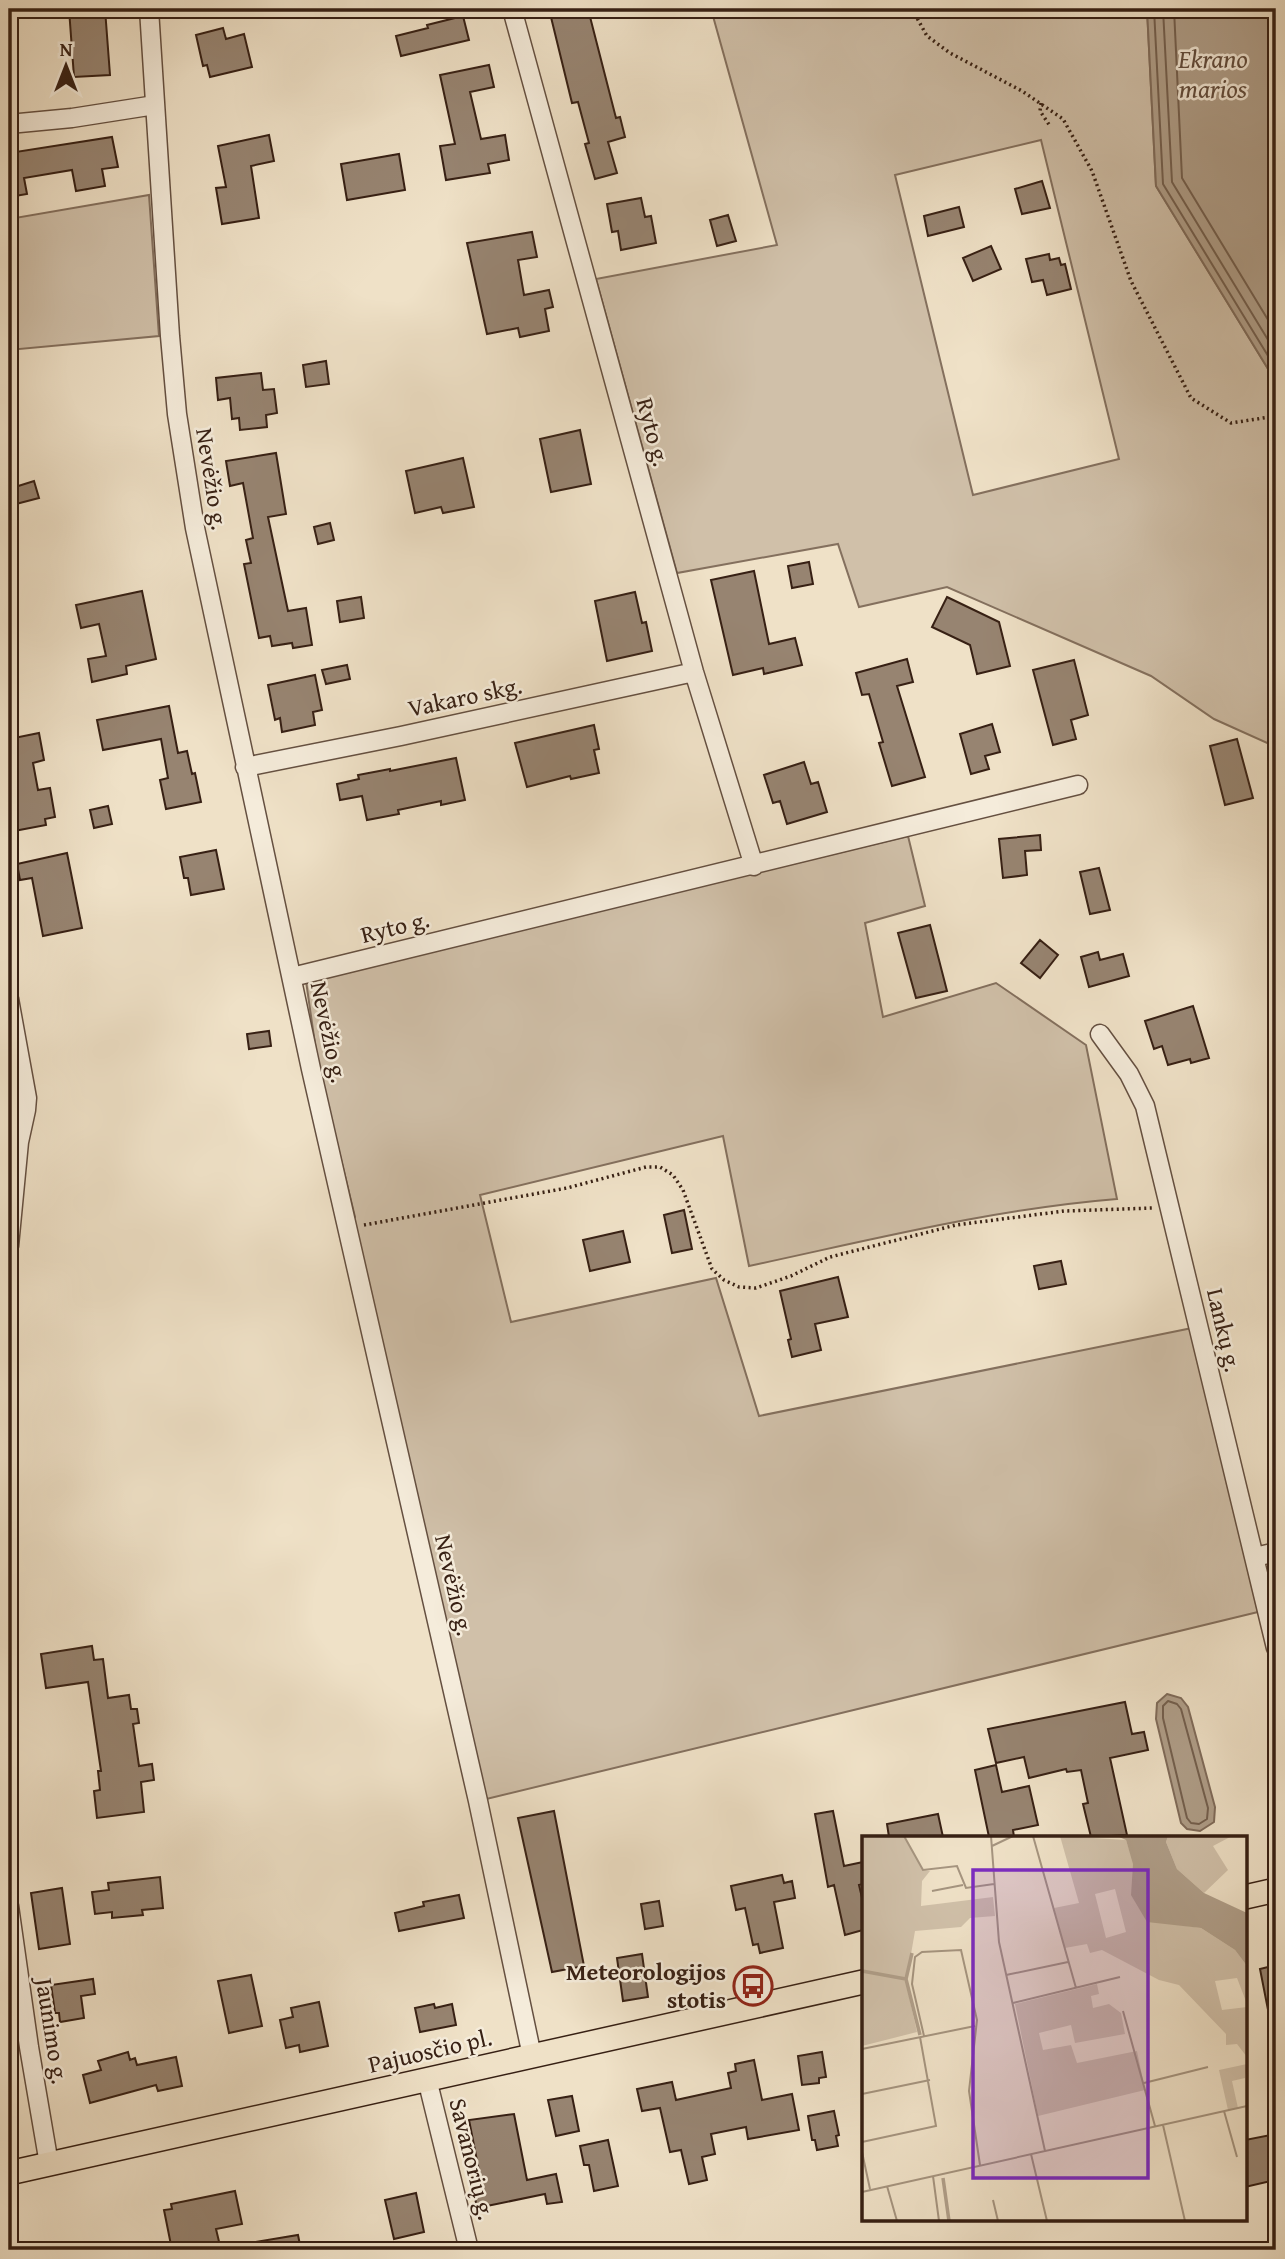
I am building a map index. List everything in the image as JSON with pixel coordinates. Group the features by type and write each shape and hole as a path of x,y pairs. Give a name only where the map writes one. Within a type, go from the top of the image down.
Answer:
{"main road":[{"path":"1246,1897 1276,1890"},
{"name":"Pajuosčio pl.","path":"9,2172 862,1982"}],"street":[{"name":"Nevėžio g.","path":"149,9 170,336 184,467 195,528 245,767 478,1801 532,2056"},
{"name":"Ryto g.","path":"512,9 694,672 754,866"},
{"path":"9,124 72,118 155,105"},
{"name":"Vakaro skg.","path":"245,767 694,672"},
{"name":"Ryto g.","path":"292,977 1078,785"},
{"path":"9,999 27,1098 26,1110 14,1141 9,1247"},
{"name":"Lankų g.","path":"1100,1034 1129,1074 1145,1106 1276,1647"},
{"path":"1255,1557 1276,1552"},
{"name":"Jaunimo g.","path":"9,1906 49,2164"},
{"name":"Savanorių g.","path":"428,2079 469,2250"}],"path":[{"path":"915,9 927,36 950,54 1041,103 1063,119 1092,171 1131,281 1191,398 1231,423 1276,416"},
{"path":"1041,103 1040,111 1050,126"},
{"path":"347,1228 567,1188 646,1167 660,1167 673,1175 683,1190 712,1269 724,1280 739,1287 756,1288 830,1257 956,1225 1064,1211 1169,1208"}],"shaded area":[{"path":"711,9 1147,9 1156,186 1273,377 1276,377 1276,747 1214,719 1151,676 947,587 859,607 838,544 677,573 596,279 777,245","holes":["1041,140 1119,459 973,495 895,175"]},
{"path":"149,195 159,336 9,350 9,219"},
{"path":"908,836 925,906 865,923 883,1017 996,983 1086,1045 1117,1199 978,1218 749,1266 723,1136 480,1195 511,1322 716,1278 759,1416 1202,1326 1229,1489 1258,1612 478,1801 347,1228 355,1217 318,1065 306,981"}],"water":[{"name":"Ekrano marios","path":"1147,9 1276,9 1276,377 1273,377 1156,186"},
{"path":"1167,1694 1181,1698 1188,1707 1215,1807 1214,1822 1200,1831 1187,1829 1181,1823 1156,1719 1157,1703"}],"building":[{"path":"69,9 105,9 110,75 74,77"},
{"path":"549,9 588,9 616,118 620,117 625,137 608,142 617,173 595,179 585,144 589,143 578,102 572,103"},
{"path":"463,16 469,40 401,56 396,36"},
{"path":"223,28 226,39 244,34 252,67 210,77 207,65 203,66 196,35"},
{"path":"489,65 494,87 470,92 481,139 505,135 509,160 488,164 490,173 446,180 440,146 455,144 440,75"},
{"path":"269,135 274,161 251,166 259,218 222,224 216,188 226,187 218,146"},
{"path":"112,137 118,167 102,169 105,186 76,191 72,170 24,178 27,194 9,197 9,153"},
{"path":"399,154 405,190 347,200 341,164"},
{"path":"1042,181 1050,208 1022,214 1015,189"},
{"path":"641,198 645,217 651,216 656,243 621,250 618,231 612,232 607,204"},
{"path":"959,207 964,227 928,236 924,216"},
{"path":"728,215 736,241 717,246 710,220"},
{"path":"532,232 537,257 518,260 524,295 549,290 553,307 545,309 549,331 520,337 518,328 487,334 467,243"},
{"path":"991,246 1001,269 973,281 963,258"},
{"path":"1049,254 1050,260 1059,258 1061,265 1065,264 1071,289 1047,295 1043,280 1032,282 1026,259"},
{"path":"326,361 329,384 306,387 303,365"},
{"path":"261,373 263,390 274,389 277,413 266,415 267,427 240,430 239,418 232,419 230,398 218,400 216,378"},
{"path":"580,430 591,484 551,492 540,439"},
{"path":"276,453 286,514 268,517 288,611 306,608 312,645 293,648 292,643 272,646 270,636 259,638 244,564 251,563 246,540 253,538 243,483 230,486 226,461"},
{"path":"463,458 474,507 443,513 441,507 415,513 406,471"},
{"path":"34,481 39,498 16,504 12,488"},
{"path":"330,523 334,540 318,544 314,527"},
{"path":"809,562 813,584 792,588 788,566"},
{"path":"754,571 769,644 795,638 802,665 764,674 763,668 733,675 711,580"},
{"path":"142,591 156,659 126,666 127,674 92,682 88,659 106,656 99,624 81,628 76,605"},
{"path":"635,592 642,623 646,622 652,651 607,661 595,601"},
{"path":"361,597 364,618 340,622 337,601"},
{"path":"947,597 999,622 1010,666 977,674 970,645 932,627"},
{"path":"907,659 913,682 897,686 925,777 892,786 879,743 883,742 869,694 862,695 856,673"},
{"path":"1074,660 1088,715 1071,720 1076,739 1053,745 1033,670"},
{"path":"347,665 350,679 326,684 322,670"},
{"path":"315,675 322,710 313,712 315,725 282,732 280,718 275,720 268,685"},
{"path":"169,706 178,753 187,751 201,802 166,809 160,780 168,778 161,739 103,750 97,720"},
{"path":"992,724 1000,752 985,756 989,769 971,774 960,734"},
{"path":"594,725 599,749 594,750 599,773 571,779 570,776 527,787 515,743"},
{"path":"39,733 44,760 33,763 38,790 50,788 55,817 45,819 46,825 14,831 13,823 9,823 9,739"},
{"path":"1237,739 1253,798 1225,805 1210,746"},
{"path":"456,758 465,800 441,805 441,801 398,810 399,814 367,820 362,796 340,800 337,784 359,779 358,775"},
{"path":"804,762 811,784 818,782 827,812 787,824 780,801 773,803 764,775"},
{"path":"108,806 112,824 94,828 90,810"},
{"path":"1040,835 1041,850 1025,851 1027,875 1003,878 999,839"},
{"path":"216,850 224,889 191,895 180,857"},
{"path":"67,853 82,928 43,936 32,878 20,880 17,864"},
{"path":"1099,868 1110,910 1090,914 1080,872"},
{"path":"930,925 947,991 916,998 898,933"},
{"path":"1040,940 1058,955 1040,978 1021,963"},
{"path":"1098,952 1100,960 1123,954 1129,976 1089,987 1081,957"},
{"path":"1193,1006 1209,1058 1191,1063 1190,1059 1168,1065 1162,1046 1154,1049 1145,1021"},
{"path":"269,1031 271,1046 249,1049 247,1034"},
{"path":"684,1210 692,1249 672,1253 664,1215"},
{"path":"623,1231 630,1262 590,1271 583,1240"},
{"path":"1061,1261 1066,1284 1039,1289 1034,1266"},
{"path":"838,1277 848,1317 815,1324 821,1350 792,1357 788,1340 791,1339 780,1291"},
{"path":"92,1646 94,1660 103,1659 108,1698 129,1695 131,1709 137,1709 139,1723 133,1724 139,1766 152,1764 154,1780 141,1782 144,1812 97,1818 94,1791 100,1790 98,1771 101,1771 88,1682 46,1688 41,1654"},
{"path":"1125,1702 1132,1734 1144,1732 1148,1750 1110,1758 1127,1835 1091,1836 1083,1804 1088,1803 1081,1770 1067,1772 1066,1769 1029,1778 1024,1757 996,1763 988,1729"},
{"path":"996,1765 1002,1792 1029,1786 1038,1825 1013,1830 1014,1836 989,1836 975,1770"},
{"path":"554,1811 584,1966 552,1972 518,1818"},
{"path":"833,1811 844,1866 862,1862 862,1884 859,1885 862,1898 862,1930 845,1935 834,1885 828,1887 815,1814"},
{"path":"938,1814 943,1836 889,1836 887,1824"},
{"path":"782,1875 784,1883 792,1881 795,1898 774,1902 783,1948 760,1953 758,1944 753,1945 745,1908 736,1910 731,1886"},
{"path":"160,1877 163,1908 142,1910 143,1915 112,1918 112,1912 95,1914 92,1892 109,1890 108,1883"},
{"path":"62,1888 70,1944 39,1949 31,1893"},
{"path":"459,1895 464,1918 399,1931 395,1913 424,1906 423,1902"},
{"path":"659,1901 663,1926 645,1929 641,1904"},
{"path":"642,1954 648,1997 623,2001 617,1958"},
{"path":"1276,1965 1276,2014 1269,2015 1260,1969"},
{"path":"251,1975 262,2026 229,2033 218,1981"},
{"path":"93,1979 95,1994 81,1996 84,2018 60,2022 59,2013 55,2013 51,1985"},
{"path":"319,2002 328,2046 300,2052 299,2045 286,2048 280,2020 293,2017 291,2008"},
{"path":"434,2004 435,2008 452,2004 456,2025 420,2032 415,2008"},
{"path":"128,2052 130,2060 135,2058 137,2065 176,2057 182,2086 158,2091 156,2085 90,2103 83,2075 101,2070 98,2061"},
{"path":"822,2052 826,2077 819,2078 819,2083 802,2085 798,2056"},
{"path":"754,2060 762,2100 792,2094 799,2130 748,2139 746,2127 711,2134 715,2154 702,2157 707,2180 689,2184 681,2150 670,2152 660,2108 642,2111 637,2089 672,2082 676,2100 731,2088 728,2073 736,2071 735,2064"},
{"path":"572,2096 579,2131 556,2136 548,2100"},
{"path":"834,2111 839,2135 836,2136 838,2146 817,2150 815,2140 812,2140 808,2116"},
{"path":"514,2114 527,2180 556,2174 562,2202 547,2204 545,2194 477,2208 471,2178 480,2176 469,2120"},
{"path":"1276,2134 1276,2172 1270,2174 1271,2181 1246,2187 1246,2140"},
{"path":"608,2140 618,2186 594,2191 589,2165 584,2165 580,2146"},
{"path":"235,2191 242,2224 216,2229 221,2250 172,2250 164,2210 172,2209 171,2204"},
{"path":"416,2193 424,2232 394,2239 385,2200"},
{"path":"298,2235 301,2250 255,2250 255,2242"}],"place":[{"name":"Meteorologijos stotis","path":"753,1986"}]}
